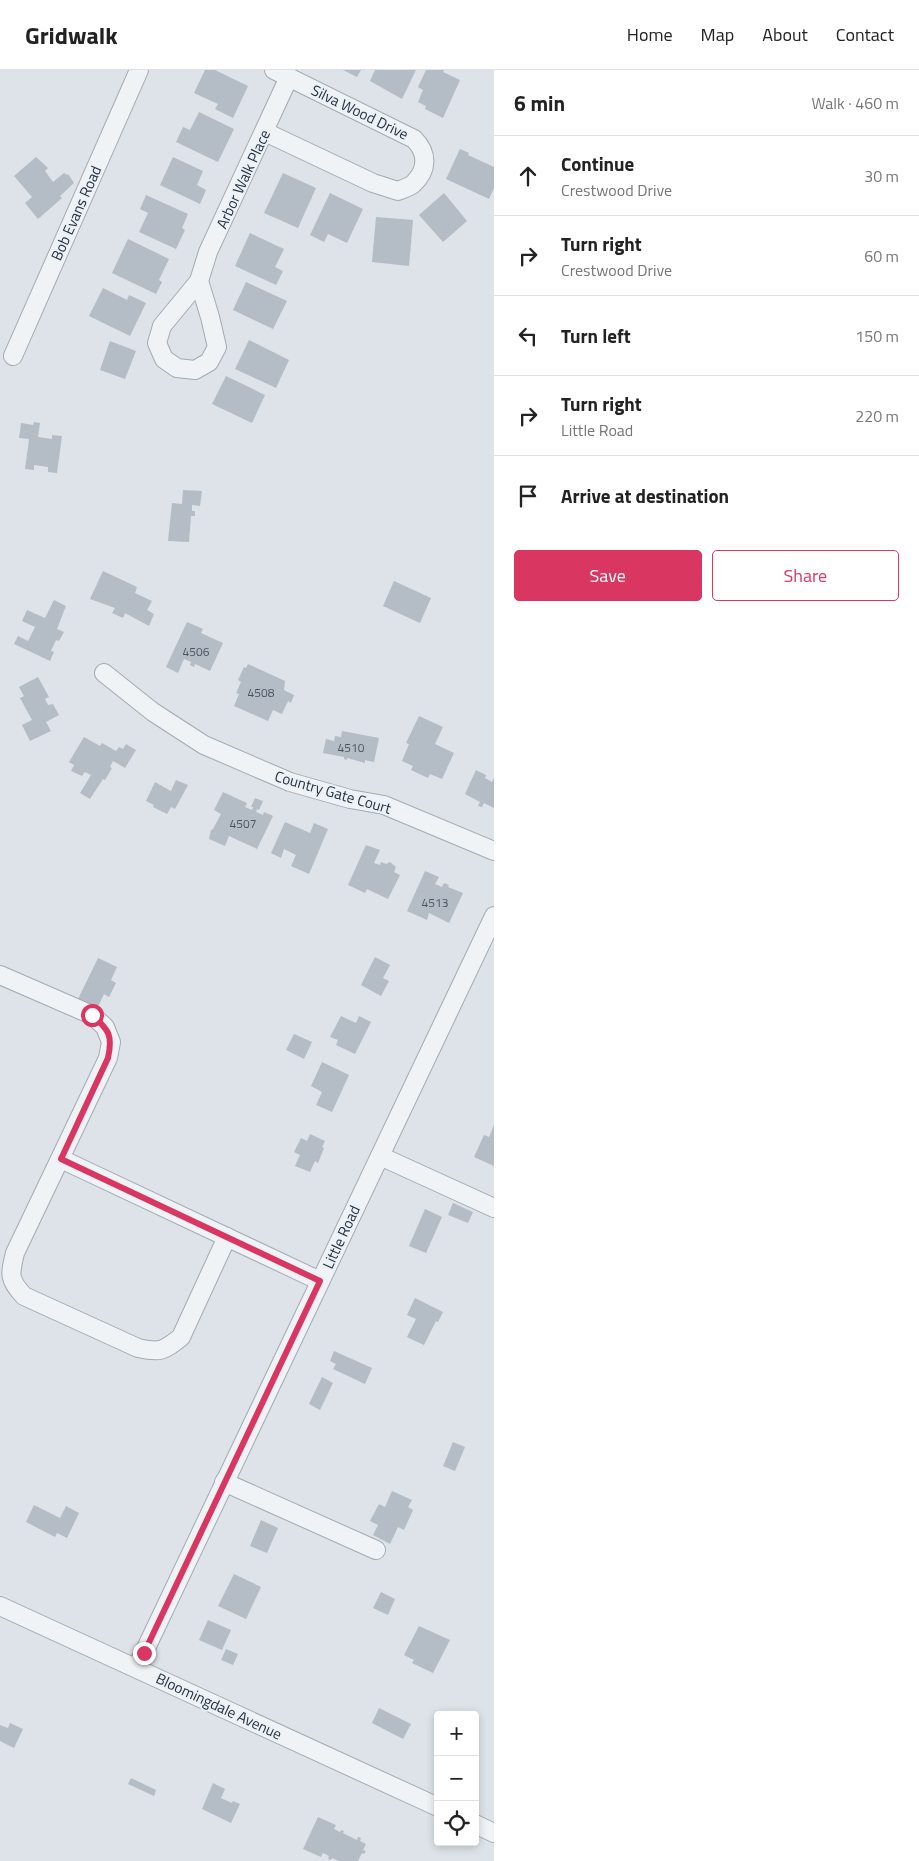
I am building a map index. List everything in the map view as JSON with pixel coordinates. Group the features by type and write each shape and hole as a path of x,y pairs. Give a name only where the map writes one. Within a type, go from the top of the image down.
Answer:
{"street":[{"name":"Bob Evans Road","path":"13,356 139,70"},
{"name":"Silva Wood Drive","path":"265,132 373,183 398,191 412,184 420,173 425,160 422,147 414,139 389,125 282,74"},
{"name":"Arbor Walk Place","path":"198,281 210,317 217,347 209,362 195,370 177,368 164,359 157,343 162,326 198,281 208,252 265,132 282,74"},
{"name":"Country Gate Court","path":"104,673 153,712 204,744 290,782 350,799 384,805 494,851"},
{"name":"Little Road","path":"137,1667 494,916"},
{"path":"0,975 92,1015 105,1026 111,1042 108,1058 15,1253 11,1270 12,1284 24,1296 138,1348 156,1352 167,1348 181,1337 227,1237"},
{"path":"380,1156 494,1208"},
{"path":"61,1159 320,1281"},
{"path":"224,1482 376,1550"},
{"name":"Bloomingdale Avenue","path":"0,1606 137,1667 434,1805"},
{"path":"479,1826 494,1833"}],"building":[{"path":"205,70 215,70 248,86 233,118 215,109 218,104 194,93"},
{"path":"343,70 361,70 357,77"},
{"path":"375,70 416,70 402,99 370,81"},
{"path":"426,70 444,70 443,72 460,80 443,118 425,109 426,106 418,102 423,90 418,87"},
{"path":"199,112 234,129 218,162 176,142 183,127 190,130"},
{"path":"460,149 469,153 468,155 494,167 494,188 489,199 446,179"},
{"path":"36,157 48,168 45,171 53,182 64,173 68,174 74,183 60,196 62,198 38,219 25,203 32,197 14,176"},
{"path":"173,157 203,171 197,185 206,190 200,204 160,185"},
{"path":"283,173 316,188 298,228 264,213"},
{"path":"330,193 363,209 347,243 328,234 324,242 310,235"},
{"path":"444,193 467,221 443,242 419,215"},
{"path":"146,195 188,214 182,228 185,230 176,249 139,232 148,213 140,209"},
{"path":"376,217 413,220 409,266 372,262"},
{"path":"250,233 284,249 275,267 283,271 276,285 235,266"},
{"path":"128,239 169,259 159,280 162,282 156,294 112,273"},
{"path":"246,282 287,301 273,329 233,310"},
{"path":"103,288 127,300 129,295 146,303 130,336 89,316"},
{"path":"249,340 289,360 276,388 235,369"},
{"path":"110,341 136,351 125,379 100,370"},
{"path":"226,376 265,395 252,423 212,404"},
{"path":"34,422 40,423 38,437 52,439 52,435 62,436 57,473 48,472 48,467 34,465 34,470 25,469 29,439 19,438 21,423 33,425"},
{"path":"183,490 202,491 200,506 192,505 192,511 195,511 195,516 191,516 189,542 168,541 172,503 182,504"},
{"path":"103,571 137,587 135,593 152,601 147,610 154,614 149,626 125,613 123,618 112,613 115,608 90,599"},
{"path":"394,581 431,598 420,623 383,606"},
{"path":"54,600 66,606 57,629 64,632 59,641 56,640 51,651 54,652 50,661 14,644 18,636 28,641 35,627 22,621 27,610 45,618"},
{"path":"187,622 203,629 201,633 223,643 210,671 195,664 194,667 190,665 191,662 184,659 178,673 166,667"},
{"path":"248,664 285,681 284,690 294,695 291,703 288,701 282,714 273,710 268,721 234,706 239,694 236,693 241,682 238,680 244,667 246,668"},
{"path":"38,677 49,697 45,699 48,705 53,704 59,715 46,722 51,731 30,741 22,725 32,720 20,698 24,696 19,687"},
{"path":"419,716 443,727 435,744 454,753 442,779 430,774 428,778 411,770 413,766 402,761 409,744 406,743"},
{"path":"342,731 379,738 374,762 365,760 365,763 347,758 347,760 344,757 323,753 326,739 334,741 335,736 341,737"},
{"path":"84,737 100,746 102,743 116,751 119,747 123,749 126,744 136,750 125,768 113,761 110,767 112,768 105,780 103,779 90,799 80,793 91,775 85,772 82,776 71,771 74,765 69,762"},
{"path":"476,770 486,775 485,778 492,782 494,778 494,808 484,803 482,807 478,806 480,802 465,794"},
{"path":"176,780 188,785 175,809 171,807 167,814 146,801 155,782 171,791"},
{"path":"223,792 247,803 245,807 252,810 253,807 251,807 255,798 263,801 256,812 263,815 264,812 273,816 257,849 229,836 225,846 209,839 211,830 221,814 214,810"},
{"path":"285,822 310,833 314,823 328,829 309,874 291,866 296,855 284,849 281,858 271,853"},
{"path":"366,845 380,850 374,863 380,865 381,862 386,864 390,862 396,867 394,872 400,875 388,899 367,889 365,893 348,885"},
{"path":"425,871 439,877 435,884 442,887 444,883 449,885 448,887 463,893 449,923 429,913 427,920 407,911"},
{"path":"375,957 390,965 383,978 389,981 381,996 361,985"},
{"path":"98,958 117,967 111,980 116,983 109,997 104,994 97,1009 78,999"},
{"path":"341,1016 356,1023 359,1016 371,1022 355,1054 336,1045 338,1040 330,1037"},
{"path":"294,1034 312,1042 304,1059 286,1050"},
{"path":"322,1062 349,1075 332,1112 316,1105 322,1092 311,1086"},
{"path":"494,1125 494,1166 474,1157 484,1135 489,1137"},
{"path":"310,1134 325,1141 318,1163 315,1161 310,1172 295,1166 300,1155 294,1152 301,1138 307,1141"},
{"path":"453,1203 473,1212 468,1223 448,1215"},
{"path":"425,1209 442,1217 426,1253 409,1246"},
{"path":"415,1298 443,1312 438,1322 436,1321 424,1345 407,1337 416,1319 407,1315"},
{"path":"334,1351 372,1368 365,1384 333,1369 336,1364 330,1361"},
{"path":"322,1377 333,1383 320,1410 309,1404"},
{"path":"453,1442 465,1447 455,1471 443,1466"},
{"path":"392,1491 412,1500 408,1507 413,1510 404,1530 398,1527 390,1544 373,1535 378,1525 370,1521 379,1504 385,1507"},
{"path":"34,1505 60,1518 66,1506 79,1513 67,1538 57,1533 55,1537 26,1522"},
{"path":"261,1520 278,1528 267,1553 250,1546"},
{"path":"234,1574 261,1587 246,1619 218,1606"},
{"path":"381,1592 395,1599 388,1615 373,1608"},
{"path":"208,1620 231,1630 222,1650 199,1640"},
{"path":"419,1626 450,1640 433,1673 412,1663 414,1660 404,1655"},
{"path":"226,1649 238,1654 233,1665 221,1660"},
{"path":"379,1708 411,1724 403,1739 372,1723"},
{"path":"10,1723 23,1729 14,1748 0,1741 0,1725 8,1728"},
{"path":"131,1778 156,1790 154,1796 128,1784"},
{"path":"213,1783 225,1789 221,1798 240,1804 231,1823 202,1809"},
{"path":"318,1817 336,1825 334,1829 340,1832 341,1830 344,1831 343,1833 357,1840 358,1837 361,1838 360,1841 366,1844 363,1850 366,1851 364,1854 362,1853 358,1861 339,1861 332,1858 331,1860 328,1859 329,1856 323,1853 321,1857 303,1849"}],"route":[{"path":"92,1015 105,1026 111,1042 108,1058 61,1159 320,1281 144,1653"}]}
